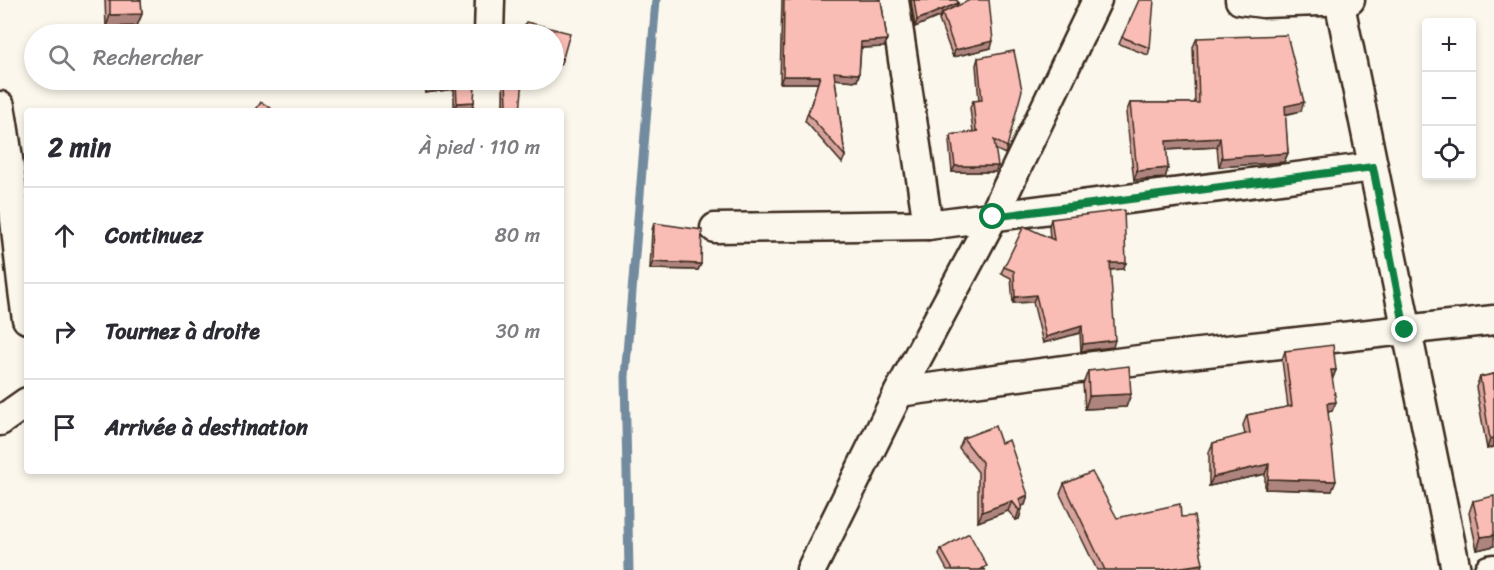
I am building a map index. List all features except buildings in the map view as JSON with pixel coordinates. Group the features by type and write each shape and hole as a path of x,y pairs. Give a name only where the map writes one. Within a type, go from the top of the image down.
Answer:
{"street":[{"path":"489,24 490,0"},
{"path":"894,0 928,225"},
{"path":"817,567 899,392 993,217 1097,0"},
{"path":"1240,0 1263,3 1343,0 1405,330 1456,570"},
{"path":"488,108 489,90"},
{"path":"0,106 7,145 16,253 24,301"},
{"path":"715,228 928,225 1373,167"},
{"path":"899,392 1154,358 1494,320"},
{"path":"0,421 24,404"},
{"path":"1489,570 1494,569"}],"waterway":[{"path":"629,570 625,377 656,0"}],"route":[{"path":"993,217 1373,167 1405,330"}]}
